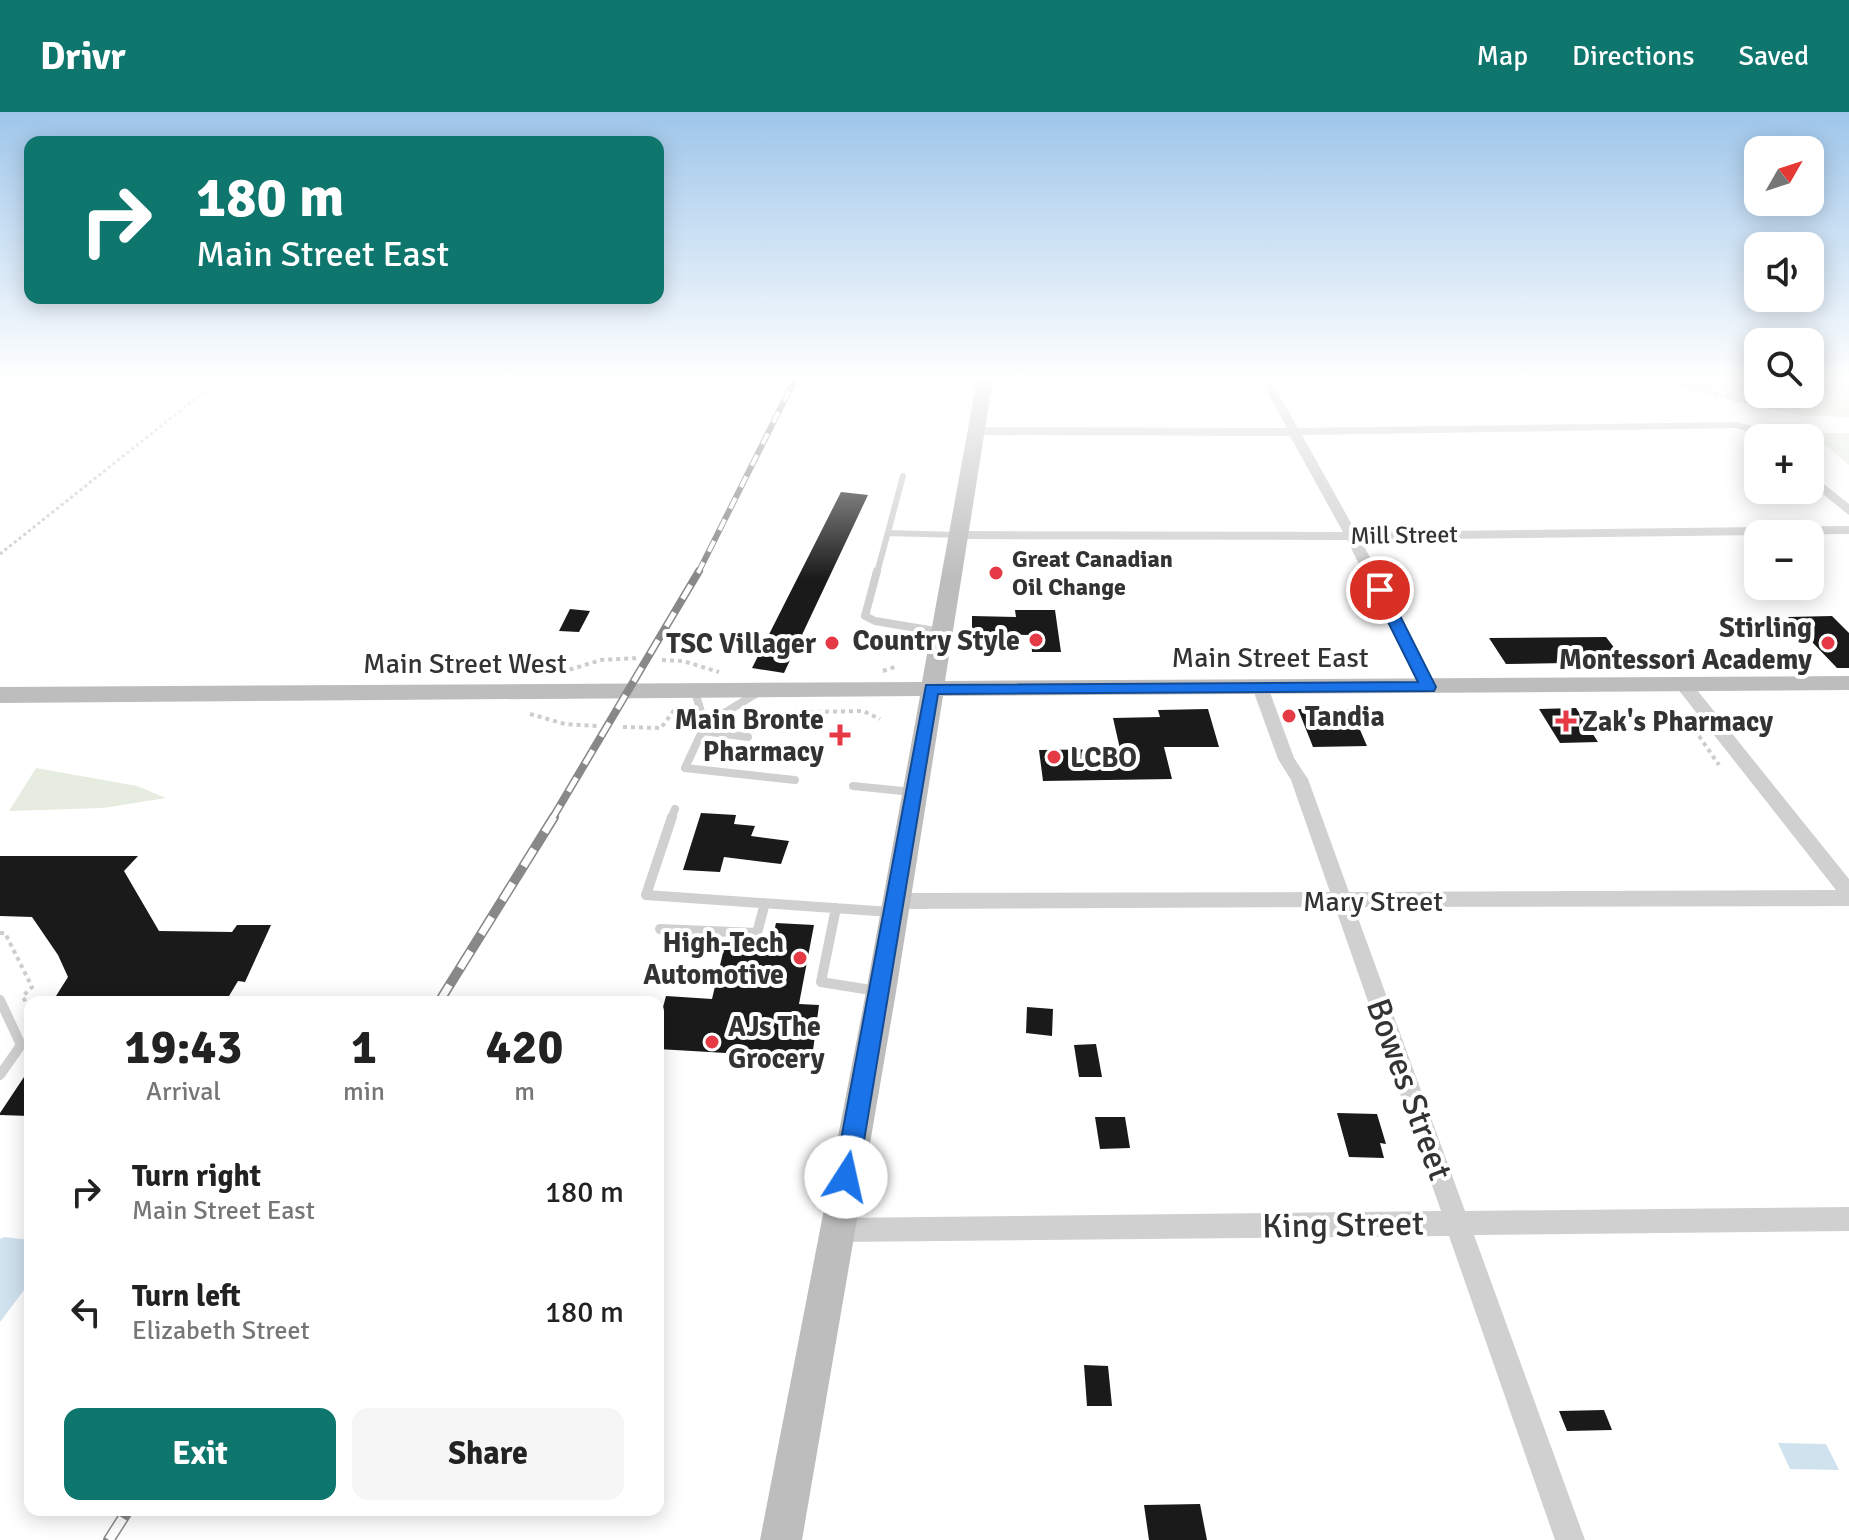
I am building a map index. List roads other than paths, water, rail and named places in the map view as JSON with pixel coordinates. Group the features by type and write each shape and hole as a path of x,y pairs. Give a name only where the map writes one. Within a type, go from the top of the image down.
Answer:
{"main road":[{"path":"781,1540 881,992 974,446"},
{"name":"Main Street East","path":"931,689 1849,683"},
{"name":"Main Street West","path":"0,695 689,702 759,691 931,689"}],"street":[{"path":"1303,446 1428,687"},
{"path":"1824,489 1849,511"},
{"name":"Mill Street","path":"959,535 1352,536 1849,530"},
{"path":"1683,684 1849,896"},
{"name":"Bowes Street","path":"1260,687 1286,759 1299,779 1570,1540"},
{"name":"Mary Street","path":"896,907 1849,896"},
{"name":"King Street","path":"837,1230 1849,1219"}],"lane":[{"path":"903,476 865,616 941,632"},
{"path":"888,533 959,535"},
{"path":"759,691 720,714 704,728 685,768 795,780"},
{"path":"689,702 704,728 748,737"},
{"path":"853,786 915,792"},
{"path":"675,809 646,895 836,908 896,907"},
{"path":"660,929 757,933 765,903"},
{"path":"836,908 821,982 881,992"},
{"path":"0,1000 24,1045"},
{"path":"0,1075 24,1048"}],"water":[{"path":"0,1239 24,1239 24,1290 0,1322"},
{"path":"1778,1443 1826,1444 1839,1470 1790,1469"}],"railway":[{"path":"699,571 762,446"},
{"path":"552,819 699,571"},
{"path":"443,996 554,817"},
{"path":"109,1540 124,1516"}],"place":[{"name":"Great Canadian Oil Change","path":"996,573"},
{"name":"Country Style","path":"1036,640"},
{"name":"TSC Villager","path":"832,643"},
{"name":"Stirling Montessori Academy","path":"1828,643"},
{"name":"Tandia","path":"1289,716"},
{"name":"Zak's Pharmacy","path":"1566,721"},
{"name":"Main Bronte Pharmacy","path":"840,735"},
{"name":"LCBO","path":"1054,757"},
{"name":"High-Tech Automotive","path":"800,958"},
{"name":"AJs The Grocery","path":"712,1042"}]}
